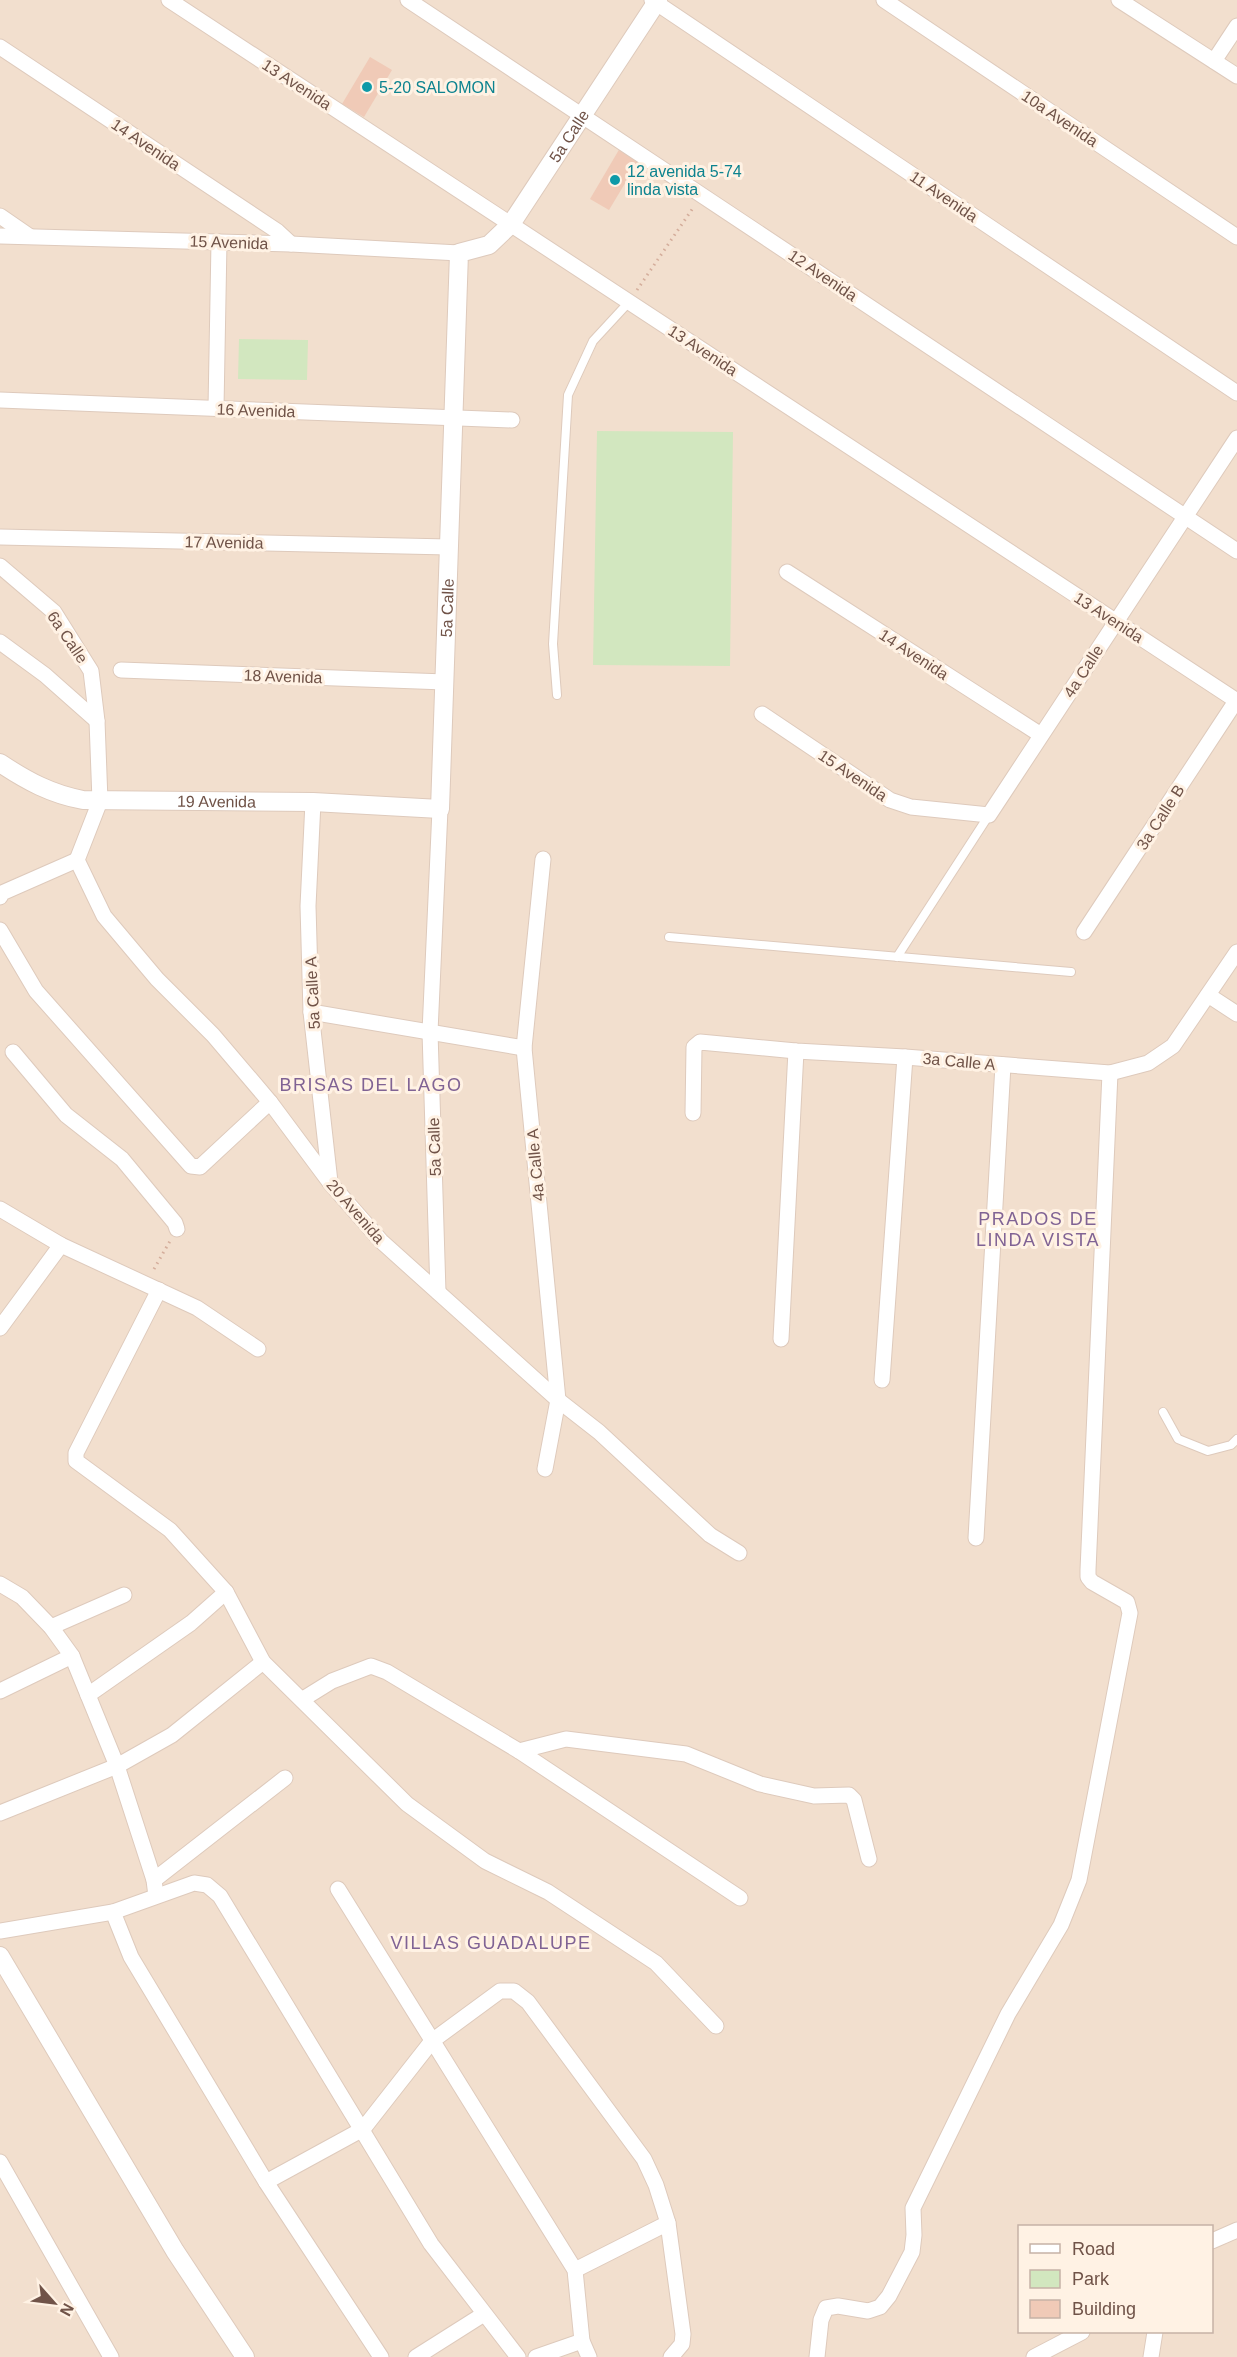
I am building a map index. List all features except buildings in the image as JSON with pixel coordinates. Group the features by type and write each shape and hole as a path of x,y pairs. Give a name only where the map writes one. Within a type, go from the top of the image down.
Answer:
{"street":[{"name":"13 Avenida","path":"169,0 1237,701"},
{"name":"12 Avenida","path":"408,0 1237,550"},
{"name":"10a Avenida","path":"884,0 1236,234"},
{"path":"1119,0 1237,76"},
{"name":"5a Calle","path":"438,1292 430,1032 445,682 459,253 489,245 511,224 655,1"},
{"name":"11 Avenida","path":"655,1 1237,393"},
{"path":"1214,61 1237,26"},
{"name":"14 Avenida","path":"0,47 277,231 291,244"},
{"path":"0,216 29,236"},
{"name":"15 Avenida","path":"0,236 291,244 459,253"},
{"path":"216,408 219,242"},
{"name":"16 Avenida","path":"0,400 512,420"},
{"name":"4a Calle","path":"989,815 1237,438"},
{"name":"17 Avenida","path":"0,537 449,547"},
{"name":"6a Calle","path":"0,566 54,612 91,671 97,721 100,801"},
{"name":"14 Avenida","path":"787,572 1041,735"},
{"path":"0,642 45,675 97,721"},
{"name":"18 Avenida","path":"121,670 445,682"},
{"name":"3a Calle B","path":"1084,932 1237,701"},
{"name":"15 Avenida","path":"762,714 890,800 911,807 989,815"},
{"name":"19 Avenida","path":"0,763 52,793 83,800 313,802 440,809"},
{"path":"0,897 2,893 77,860 100,801"},
{"name":"5a Calle A","path":"313,802 308,906 311,1012 331,1184"},
{"name":"4a Calle A","path":"543,859 524,1048 558,1400 545,1469"},
{"name":"20 Avenida","path":"77,860 104,916 157,979 213,1035 270,1102 331,1184 381,1241 558,1400 599,1432 710,1535 739,1553"},
{"path":"0,930 36,991 191,1166 201,1167 270,1102"},
{"name":"3a Calle A","path":"693,1113 694,1047 700,1042 1110,1073 1148,1064 1173,1046 1237,952"},
{"path":"1208,995 1237,1014"},
{"path":"311,1012 524,1048"},
{"path":"781,1339 796,1051"},
{"path":"13,1052 66,1115 122,1159 176,1223 177,1229"},
{"path":"882,1380 904,1057"},
{"path":"976,1538 1003,1065"},
{"path":"817,2357 821,2320 826,2308 837,2306 867,2311 880,2307 889,2296 912,2252 915,2235 913,2208 1008,2014 1061,1925 1079,1880 1130,1613 1127,1602 1092,1582 1088,1577 1110,1073"},
{"path":"0,1209 61,1245 197,1308 258,1349"},
{"path":"0,1328 61,1245"},
{"path":"152,1287 76,1453 76,1461 170,1530 226,1592 263,1662 407,1804 485,1861 548,1892 656,1963 716,2026"},
{"path":"0,1584 22,1597 51,1627 72,1656 117,1766 154,1880 156,1896"},
{"path":"88,1695 191,1623 226,1592"},
{"path":"51,1627 124,1595"},
{"path":"0,1691 72,1656"},
{"path":"0,1813 117,1766 172,1736 263,1662"},
{"path":"303,1699 332,1681 371,1666 387,1672 519,1751 740,1898"},
{"path":"519,1751 566,1739 686,1754 760,1784 814,1796 849,1795 854,1800 869,1859"},
{"path":"154,1880 285,1778"},
{"path":"0,1931 113,1912 194,1883 207,1885 220,1896 431,2244 518,2357"},
{"path":"338,1889 575,2270 582,2341 589,2357"},
{"path":"113,1912 131,1957 266,2182 381,2357"},
{"path":"0,1956 175,2251 245,2357"},
{"path":"266,2182 363,2129 432,2041 500,1991 514,1991 528,2002 644,2159 656,2185 668,2223 683,2334 682,2344 671,2357"},
{"path":"0,2162 111,2357"},
{"path":"575,2270 668,2223"},
{"path":"1213,2241 1237,2230"},
{"path":"416,2357 484,2314"},
{"path":"1034,2357 1057,2350 1079,2333"},
{"path":"1151,2357 1155,2333"},
{"path":"536,2357 582,2341"}],"lane":[{"path":"557,695 553,644 568,395 592,341 629,302"},
{"path":"897,957 989,815"},
{"path":"669,937 1071,972"},
{"path":"1163,1412 1178,1439 1208,1451 1231,1445 1237,1439"}],"path":[{"path":"629,302 703,195"},
{"path":"152,1287 177,1229"}],"shaded area":[{"path":"0,0 1237,0 1237,2357 0,2357"}],"green space":[{"path":"239,339 308,340 307,380 238,379"},
{"path":"597,431 733,432 730,666 593,665"}],"place":[{"name":"5-20 SALOMON","path":"367,87"},
{"name":"12 avenida 5-74 linda vista","path":"615,180"}],"district":[{"name":"BRISAS DEL LAGO","path":"371,1085"},
{"name":"PRADOS DE LINDA VISTA","path":"1038,1229"},
{"name":"VILLAS GUADALUPE","path":"491,1943"}]}
